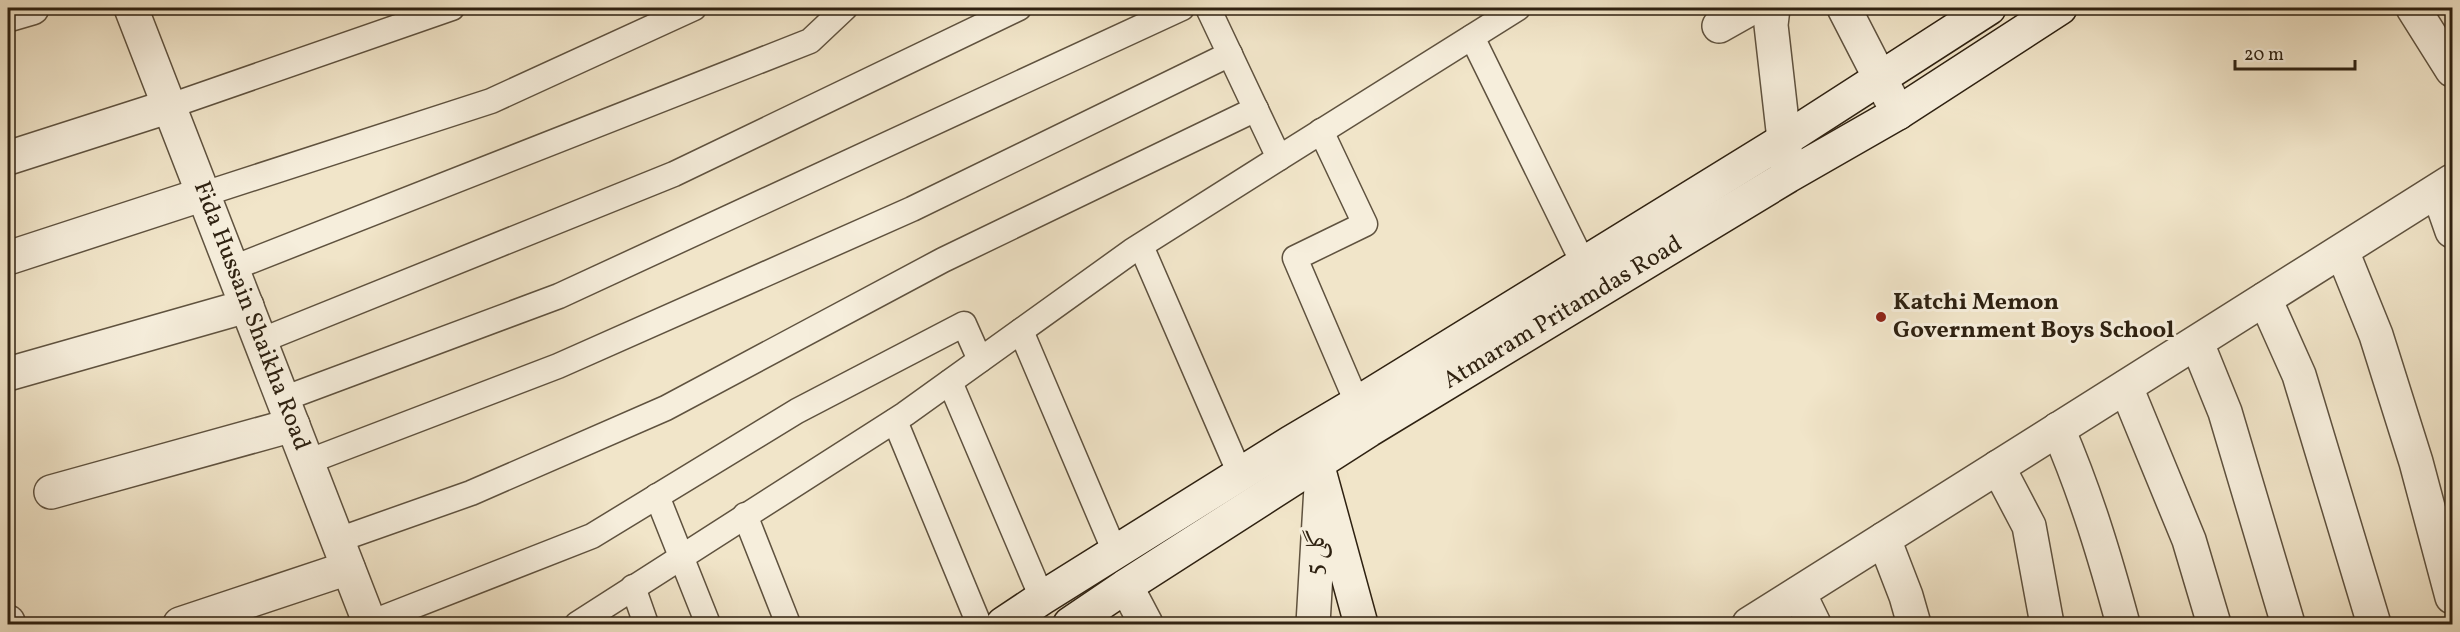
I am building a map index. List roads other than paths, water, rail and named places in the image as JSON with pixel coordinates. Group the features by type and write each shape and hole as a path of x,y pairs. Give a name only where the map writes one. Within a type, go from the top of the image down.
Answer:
{"street":[{"path":"8,15 32,8"},
{"name":"Fida Hussain Shaikha Road","path":"131,8 370,624"},
{"path":"1719,26 1751,8"},
{"path":"1773,8 1771,25 1788,176"},
{"path":"1844,8 1898,113"},
{"name":"Atmaram Pritamdas Road","path":"1591,278 1784,140 1989,8"},
{"name":"Atmaram Pritamdas Road","path":"1004,624 1308,432 1363,417 1591,278 1788,176 1898,113 2060,8"},
{"path":"2413,8 2451,65"},
{"path":"8,158 170,106"},
{"path":"1749,624 2445,186 2452,231"},
{"path":"8,258 204,194"},
{"path":"2342,252 2376,335 2416,462 2452,597"},
{"path":"2265,299 2299,375 2374,624"},
{"path":"8,374 247,306"},
{"path":"2197,343 2225,412 2288,624"},
{"path":"2126,387 2189,540 2214,624"},
{"path":"51,492 288,412"},
{"name":"Atmaram Pritamdas Road","path":"1071,624 1126,586 1319,472 1363,417"},
{"path":"2058,429 2083,487 2105,555 2123,624"},
{"path":"1308,432 1361,624"},
{"path":"1998,467 2029,526 2047,624"},
{"name":"گلی 5","path":"1313,624 1319,472"},
{"path":"1884,539 1914,624"},
{"path":"180,624 254,613 343,554"},
{"path":"1126,586 1146,624"},
{"path":"1799,593 1814,624"}],"lane":[{"path":"170,106 452,8"},
{"path":"204,194 491,101 694,8"},
{"path":"232,268 810,41 845,8"},
{"path":"260,341 674,174 1019,8"},
{"path":"288,412 559,296 1182,8"},
{"path":"1208,8 1278,158"},
{"path":"581,623 633,587 895,421 1141,246 1518,8"},
{"path":"1472,37 1591,278"},
{"path":"307,462 569,361 912,209 1230,54"},
{"path":"343,554 471,493 666,408 943,260 1256,109"},
{"path":"1321,131 1365,224 1295,258 1363,417"},
{"path":"1141,246 1240,474"},
{"path":"370,624 592,536 797,411 964,324 980,360"},
{"path":"1021,331 1115,552"},
{"path":"950,382 1042,598"},
{"path":"895,421 979,624"},
{"path":"657,496 708,624"},
{"path":"745,515 788,624"},
{"path":"633,587 646,624"}],"place":[{"name":"Katchi Memon Government Boys School","path":"1881,317"}]}
